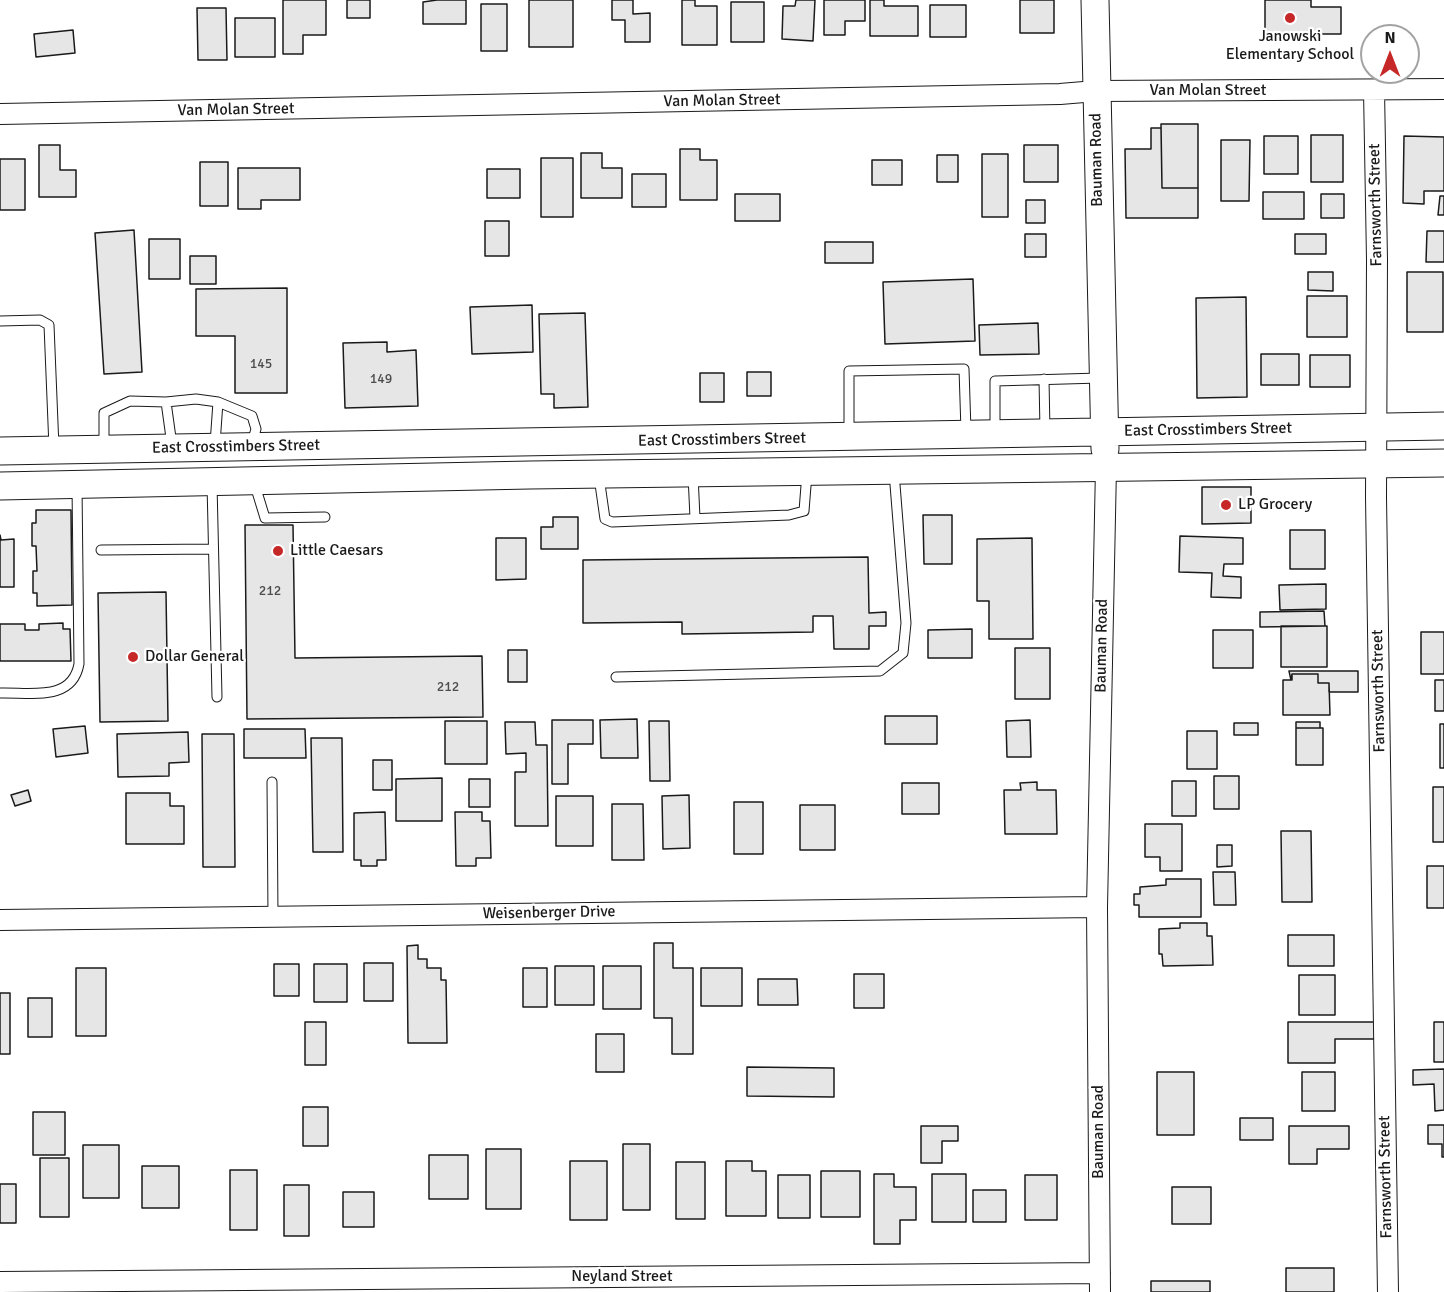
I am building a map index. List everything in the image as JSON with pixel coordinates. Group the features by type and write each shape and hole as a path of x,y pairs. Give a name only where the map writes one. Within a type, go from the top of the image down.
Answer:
{"main road":[{"name":"Bauman Road","path":"1095,0 1102,378 1106,467"},
{"name":"East Crosstimbers Street","path":"0,451 1444,426"},
{"path":"806,438 807,471"},
{"path":"530,475 532,443"},
{"path":"250,447 253,480"},
{"name":"East Crosstimbers Street","path":"0,486 693,472 1444,463"}],"street":[{"name":"Van Molan Street","path":"0,114 1096,92 1444,89"},
{"name":"Farnsworth Street","path":"1374,90 1377,260 1376,464 1388,1292"},
{"name":"Bauman Road","path":"1100,1282 1097,907 1106,467"},
{"name":"Weisenberger Drive","path":"0,920 1097,907"},
{"name":"Neyland Street","path":"0,1282 1100,1282"}],"lane":[{"path":"0,321 40,320 50,325 54,450"},
{"path":"849,437 849,370 964,369 966,436"},
{"path":"996,435 995,381 1102,378"},
{"path":"1044,380 1045,434"},
{"path":"104,450 104,413 130,401 166,402 196,399 218,402 252,416 256,429 250,447"},
{"path":"166,402 172,448"},
{"path":"214,448 218,402"},
{"path":"616,677 880,671 903,653 906,623 894,470"},
{"path":"598,474 605,519 612,522 789,515 804,511 807,471"},
{"path":"693,472 695,518"},
{"path":"253,480 265,518 325,517"},
{"path":"212,481 217,697"},
{"path":"0,693 54,692 69,687 77,677 79,664 77,485"},
{"path":"101,550 213,549"},
{"path":"273,782 273,917"}],"building":[{"path":"283,0 326,0 326,35 303,35 303,54 283,54"},
{"path":"347,0 370,0 370,18 347,18"},
{"path":"466,0 466,24 423,24 423,2"},
{"path":"529,0 573,0 573,47 529,47"},
{"path":"612,0 633,0 633,14 650,13 650,42 625,42 625,20 612,20"},
{"path":"682,0 695,0 695,6 717,6 717,45 682,45"},
{"path":"796,0 815,0 813,41 782,39 783,6 795,6"},
{"path":"824,0 865,0 865,21 845,21 845,35 824,35"},
{"path":"870,0 884,0 884,6 918,6 918,36 870,36"},
{"path":"1020,0 1054,0 1054,33 1020,33"},
{"path":"1265,0 1311,0 1311,7 1341,7 1341,34 1265,34"},
{"path":"731,2 764,2 764,42 731,42"},
{"path":"481,4 507,4 507,51 481,51"},
{"path":"930,5 966,5 966,37 930,37"},
{"path":"197,8 226,8 227,60 198,60"},
{"path":"235,18 275,18 275,57 235,57"},
{"path":"73,30 75,53 36,57 34,34"},
{"path":"1161,124 1198,124 1198,188 1162,188"},
{"path":"1151,128 1161,128 1162,188 1198,188 1198,218 1126,218 1125,149 1151,149"},
{"path":"1311,135 1343,135 1343,182 1311,182"},
{"path":"1264,136 1298,136 1298,174 1264,174"},
{"path":"1404,136 1444,137 1444,191 1424,191 1424,204 1403,203"},
{"path":"1221,140 1250,140 1249,201 1221,201"},
{"path":"39,145 60,145 60,170 76,170 76,197 39,197"},
{"path":"1024,145 1058,145 1058,182 1024,182"},
{"path":"680,149 700,149 700,160 717,160 717,200 680,200"},
{"path":"581,153 602,153 602,168 622,168 622,198 581,198"},
{"path":"982,154 1008,154 1008,217 982,217"},
{"path":"937,155 958,155 958,182 937,182"},
{"path":"541,158 573,158 573,217 541,217"},
{"path":"0,159 25,159 25,210 0,210"},
{"path":"872,160 902,160 902,185 872,185"},
{"path":"200,162 228,162 228,206 200,206"},
{"path":"238,168 300,168 300,200 261,200 261,209 238,209"},
{"path":"487,169 520,169 520,198 487,198"},
{"path":"632,174 666,174 666,207 632,207"},
{"path":"1263,192 1304,192 1304,219 1263,219"},
{"path":"735,194 780,194 780,221 735,221"},
{"path":"1321,194 1344,194 1344,218 1321,218"},
{"path":"1440,196 1444,196 1444,215 1438,215"},
{"path":"1026,200 1045,200 1045,223 1026,223"},
{"path":"485,221 509,221 509,256 485,256"},
{"path":"134,230 142,372 104,374 95,233"},
{"path":"1427,231 1444,231 1444,262 1426,262"},
{"path":"1025,234 1046,234 1046,257 1025,257"},
{"path":"1295,234 1326,234 1326,254 1295,254"},
{"path":"149,239 180,239 180,279 149,279"},
{"path":"825,242 873,242 873,263 825,263"},
{"path":"190,256 216,256 216,284 190,284"},
{"path":"1308,272 1333,272 1333,291 1308,290"},
{"path":"1407,272 1443,272 1443,332 1407,332"},
{"path":"973,279 975,341 885,344 883,282"},
{"path":"287,288 287,393 235,393 235,336 196,336 196,289"},
{"path":"1307,296 1347,296 1347,337 1307,337"},
{"path":"1246,297 1247,397 1197,398 1196,298"},
{"path":"532,305 533,352 472,354 470,307"},
{"path":"585,313 588,407 554,408 554,394 541,394 539,314"},
{"path":"1038,323 1039,354 980,355 979,325"},
{"path":"387,342 387,352 416,350 418,406 345,408 343,343"},
{"path":"1261,354 1299,354 1299,385 1261,385"},
{"path":"1310,355 1350,355 1350,387 1310,387"},
{"path":"747,372 771,372 771,396 747,396"},
{"path":"700,373 724,373 724,402 700,402"},
{"name":"LP Grocery","path":"1202,487 1251,487 1251,523 1202,524"},
{"path":"36,510 71,510 72,605 37,606 37,593 33,593 33,571 37,571 36,546 32,546 32,523 36,523"},
{"path":"923,515 952,515 952,564 924,564"},
{"path":"553,517 578,517 578,549 541,549 541,527 553,527"},
{"path":"245,525 293,525 295,658 482,656 483,717 247,719"},
{"path":"1290,530 1325,530 1325,569 1290,569"},
{"path":"0,535 1,540 14,539 14,587 0,587"},
{"path":"1180,536 1243,538 1243,564 1224,564 1223,576 1241,577 1241,598 1211,597 1212,573 1179,572"},
{"path":"496,538 526,538 526,579 496,580"},
{"path":"1032,538 1033,639 989,639 989,601 977,601 977,539"},
{"path":"868,557 869,613 886,612 886,626 869,626 869,649 834,649 833,616 813,616 813,632 682,634 682,622 583,623 583,560"},
{"path":"1326,584 1326,609 1280,610 1279,585"},
{"name":"Dollar General","path":"166,592 168,721 100,722 98,593"},
{"path":"1324,611 1325,626 1260,627 1260,612"},
{"path":"63,623 63,629 70,629 71,661 0,661 0,624 25,624 25,630 39,630 39,624"},
{"path":"1281,626 1327,626 1327,667 1281,667"},
{"path":"972,629 972,658 928,658 928,630"},
{"path":"1213,630 1253,630 1253,668 1213,668"},
{"path":"1421,632 1444,632 1444,674 1421,674"},
{"path":"1015,648 1050,648 1050,699 1015,699"},
{"path":"508,650 527,650 527,682 508,682"},
{"path":"1289,671 1358,671 1358,692 1329,692 1329,683 1318,683 1318,674 1292,674 1291,680"},
{"path":"1292,674 1318,674 1318,683 1329,683 1330,715 1283,715 1283,680 1292,680"},
{"path":"1435,680 1444,680 1444,711 1435,711"},
{"path":"885,716 937,716 937,744 885,744"},
{"path":"637,719 638,758 601,758 600,720"},
{"path":"552,720 593,720 593,744 568,744 568,784 552,784"},
{"path":"1030,720 1031,757 1007,757 1006,721"},
{"path":"445,721 487,721 487,764 445,764"},
{"path":"649,721 669,721 670,781 650,781"},
{"path":"505,722 535,722 536,745 547,745 548,826 515,826 515,772 526,772 526,753 506,754"},
{"path":"1296,722 1320,722 1320,728 1296,728"},
{"path":"1234,723 1258,723 1258,735 1234,735"},
{"path":"1440,724 1444,724 1444,768 1440,768"},
{"path":"85,726 88,753 56,757 53,729"},
{"path":"1296,728 1323,728 1323,765 1296,765"},
{"path":"244,729 305,729 306,758 244,758"},
{"path":"1187,731 1217,731 1217,769 1187,769"},
{"path":"188,732 189,762 169,763 169,776 118,777 117,734"},
{"path":"202,734 234,734 235,867 203,867"},
{"path":"311,738 342,738 343,852 313,852"},
{"path":"373,760 392,760 392,790 373,790"},
{"path":"1214,776 1239,776 1239,809 1214,809"},
{"path":"442,778 442,821 396,821 396,779"},
{"path":"469,779 490,779 490,807 469,807"},
{"path":"1172,781 1196,781 1196,816 1172,816"},
{"path":"1037,782 1037,790 1056,790 1057,834 1005,834 1004,790 1021,790 1020,783"},
{"path":"902,783 939,783 939,814 902,814"},
{"path":"1433,787 1444,787 1444,842 1433,842"},
{"path":"28,790 31,801 15,806 11,795"},
{"path":"126,793 170,793 170,806 184,806 184,844 126,844"},
{"path":"689,795 690,848 663,849 662,796"},
{"path":"556,796 593,796 593,846 556,846"},
{"path":"734,802 763,802 763,854 734,854"},
{"path":"612,804 643,804 644,860 612,860"},
{"path":"800,805 835,805 835,850 800,850"},
{"path":"385,812 386,860 377,860 377,866 361,866 361,860 354,860 354,813"},
{"path":"455,812 482,812 482,821 490,821 491,858 476,858 476,866 456,866"},
{"path":"1145,824 1182,824 1182,871 1160,871 1160,857 1145,857"},
{"path":"1281,831 1311,831 1312,902 1282,902"},
{"path":"1217,845 1232,845 1232,866 1217,867"},
{"path":"1427,866 1444,866 1444,908 1427,908"},
{"path":"1213,872 1235,872 1236,905 1214,905"},
{"path":"1166,879 1201,879 1201,917 1139,917 1139,905 1134,905 1134,894 1140,894 1140,887 1166,885"},
{"path":"1180,923 1207,923 1207,936 1212,936 1213,965 1163,966 1162,954 1159,954 1159,929 1180,928"},
{"path":"1288,935 1334,935 1334,966 1288,966"},
{"path":"654,943 673,943 673,968 693,968 693,1054 672,1054 672,1018 654,1018"},
{"path":"418,945 418,959 427,959 427,968 441,968 441,980 446,980 447,1043 408,1043 407,946"},
{"path":"364,963 393,963 393,1001 364,1001"},
{"path":"274,964 299,964 299,996 274,996"},
{"path":"314,964 347,964 347,1002 314,1002"},
{"path":"555,966 594,966 594,1005 555,1005"},
{"path":"603,966 641,966 641,1009 603,1009"},
{"path":"76,968 106,968 106,1036 76,1036"},
{"path":"523,968 547,968 547,1007 523,1007"},
{"path":"701,968 742,968 742,1006 701,1006"},
{"path":"854,974 884,974 884,1008 854,1008"},
{"path":"1299,975 1335,975 1335,1015 1299,1015"},
{"path":"758,979 797,979 798,1005 758,1005"},
{"path":"0,993 10,993 10,1054 0,1054"},
{"path":"28,998 52,998 52,1037 28,1037"},
{"path":"305,1022 326,1022 326,1065 305,1065"},
{"path":"1288,1022 1376,1022 1376,1039 1335,1039 1335,1063 1288,1063"},
{"path":"1434,1022 1444,1022 1444,1062 1434,1062"},
{"path":"596,1034 624,1034 624,1072 596,1072"},
{"path":"747,1067 834,1068 834,1097 747,1096"},
{"path":"1444,1069 1444,1110 1435,1111 1434,1084 1413,1085 1413,1070"},
{"path":"1157,1072 1194,1072 1194,1135 1157,1135"},
{"path":"1302,1072 1335,1072 1335,1111 1302,1111"},
{"path":"303,1107 328,1107 328,1146 303,1146"},
{"path":"33,1112 65,1112 65,1155 33,1155"},
{"path":"1240,1118 1273,1118 1273,1140 1240,1140"},
{"path":"1428,1125 1444,1125 1444,1157 1442,1157 1442,1144 1428,1144"},
{"path":"921,1126 958,1126 958,1141 942,1141 942,1163 921,1163"},
{"path":"1289,1126 1349,1126 1349,1149 1317,1149 1317,1164 1289,1164"},
{"path":"623,1144 650,1144 650,1210 623,1210"},
{"path":"83,1145 119,1145 119,1198 83,1198"},
{"path":"486,1149 521,1149 521,1209 486,1209"},
{"path":"429,1155 468,1155 468,1199 429,1199"},
{"path":"40,1158 69,1158 69,1217 40,1217"},
{"path":"570,1161 607,1161 607,1220 570,1220"},
{"path":"726,1161 752,1161 752,1171 766,1171 766,1216 726,1216"},
{"path":"676,1162 705,1162 705,1219 676,1219"},
{"path":"142,1166 179,1166 179,1208 142,1208"},
{"path":"230,1170 257,1170 257,1230 230,1230"},
{"path":"821,1171 860,1171 860,1217 821,1217"},
{"path":"874,1174 894,1174 894,1187 916,1187 916,1220 900,1220 900,1244 874,1244"},
{"path":"932,1174 966,1174 966,1222 932,1222"},
{"path":"778,1175 810,1175 810,1218 778,1218"},
{"path":"1025,1175 1057,1175 1057,1220 1025,1220"},
{"path":"0,1184 16,1184 16,1223 0,1223"},
{"path":"284,1185 309,1185 309,1236 284,1236"},
{"path":"1172,1187 1211,1187 1211,1224 1172,1224"},
{"path":"973,1190 1006,1190 1006,1222 973,1222"},
{"path":"343,1192 374,1192 374,1227 343,1227"},
{"path":"1286,1268 1334,1268 1334,1292 1286,1292"},
{"path":"1151,1281 1210,1281 1210,1292 1151,1292"}],"place":[{"name":"Janowski Elementary School","path":"1290,18"},
{"name":"LP Grocery","path":"1226,505"},
{"name":"Little Caesars","path":"278,551"},
{"name":"Dollar General","path":"133,657"}]}
